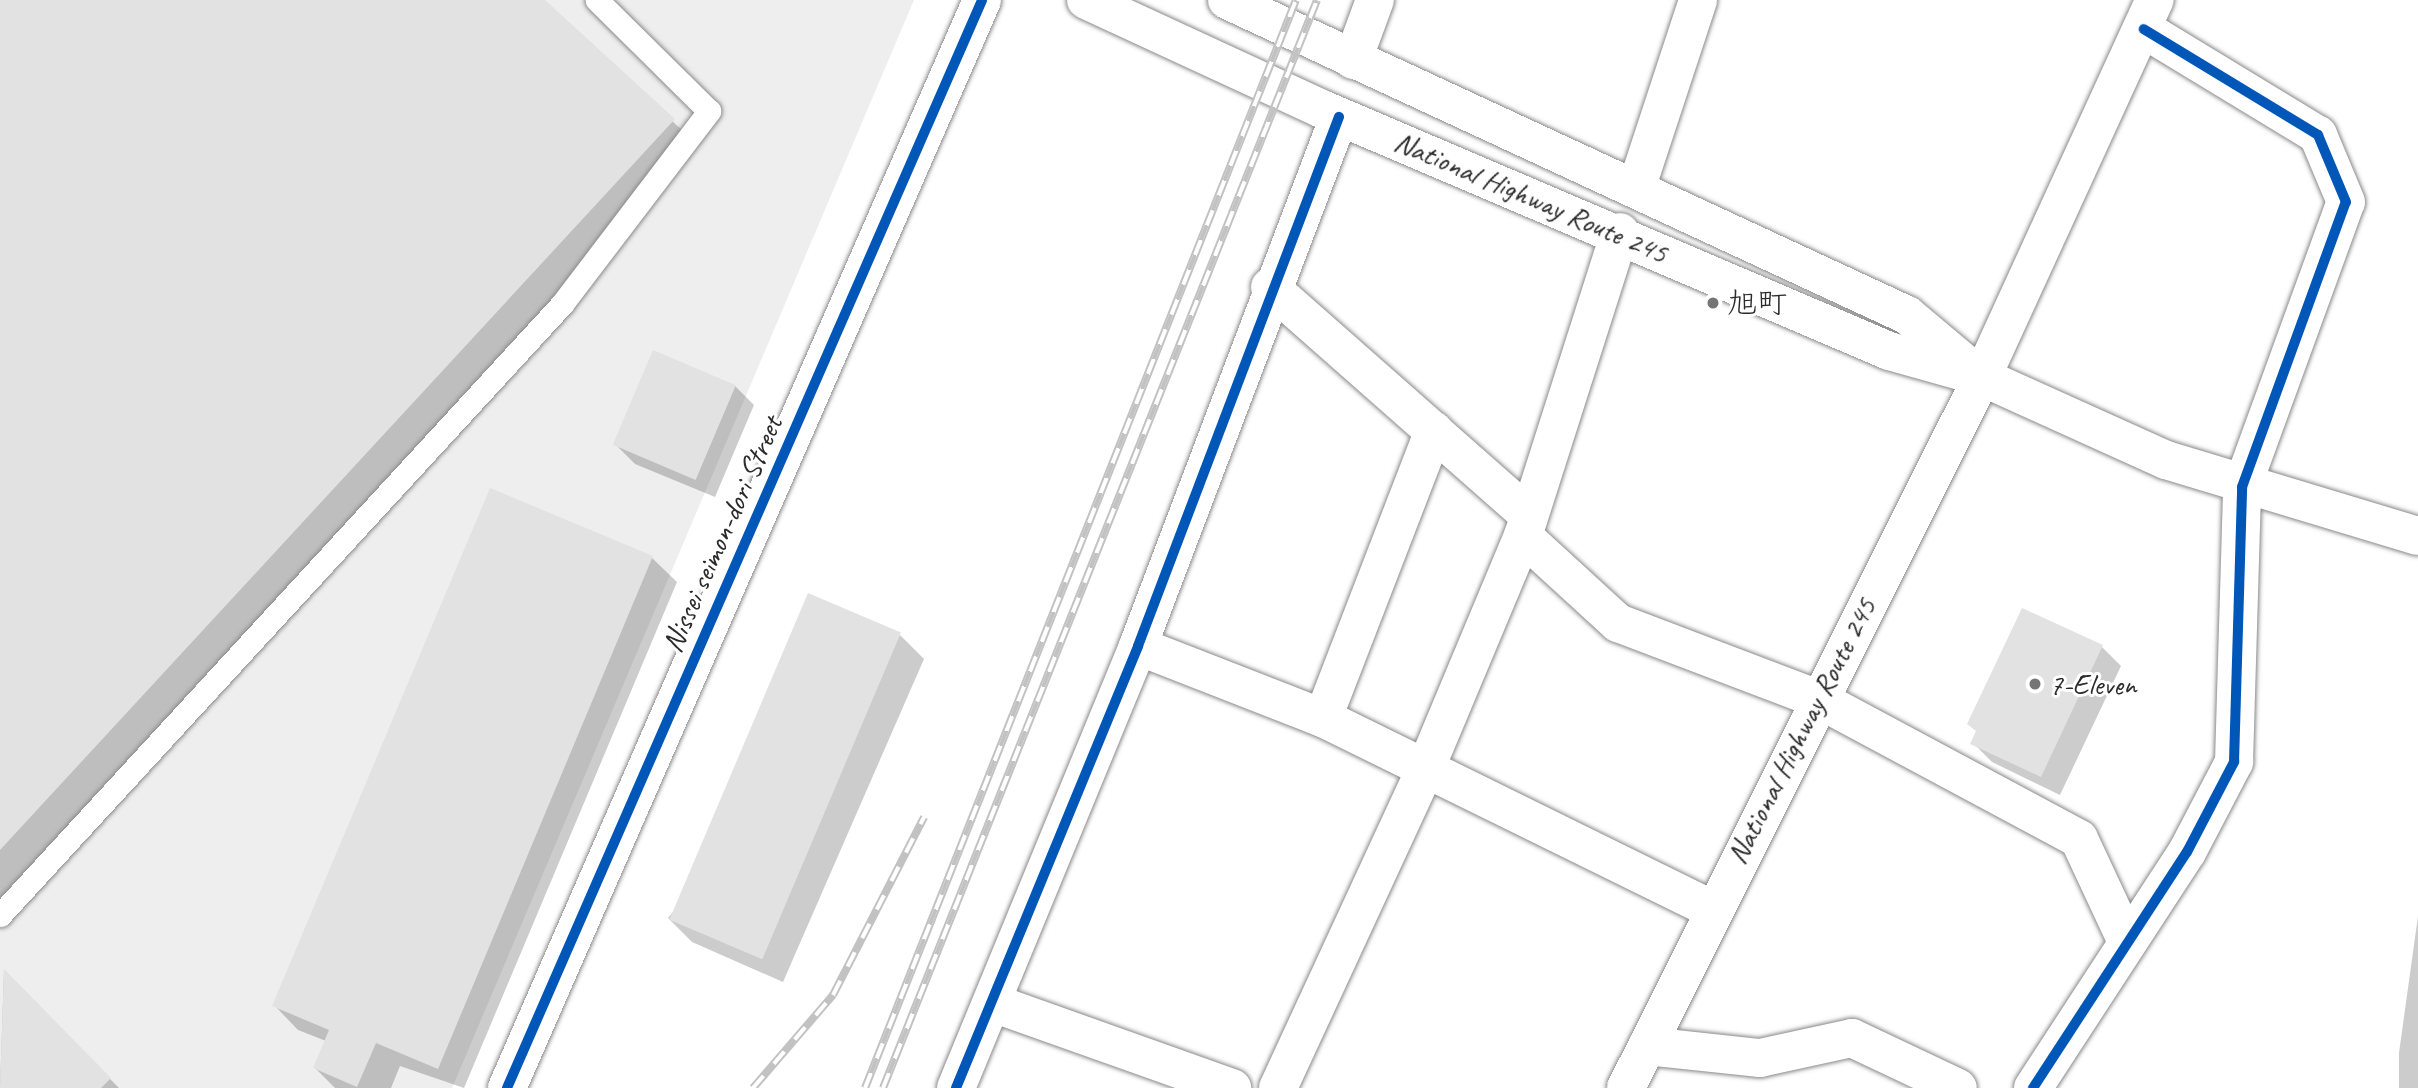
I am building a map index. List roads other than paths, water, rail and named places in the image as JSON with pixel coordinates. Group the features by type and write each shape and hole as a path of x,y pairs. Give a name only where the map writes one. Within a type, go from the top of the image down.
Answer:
{"main road":[{"name":"Nissei seimon-dori Street","path":"507,1088 982,0"},
{"name":"National Highway Route 245","path":"1086,0 1339,117 1620,232 1889,351 1982,377"},
{"name":"National Highway Route 245","path":"1227,0 1907,316 1982,377"},
{"path":"1353,60 1375,0"},
{"path":"1636,189 1698,0"},
{"path":"2033,1088 2187,852 2234,762 2242,486 2346,202 2318,135 2150,14 1982,377 2166,460 2242,486 2418,536"},
{"path":"956,1088 1138,646 1270,287 1339,117"},
{"path":"1278,1088 1425,770 1526,525 1620,232"},
{"path":"1270,287 1434,431 1618,623 1818,699 2079,839 2127,942"},
{"name":"National Highway Route 245","path":"1626,1088 1712,909 1982,377"},
{"path":"1323,718 1434,431"},
{"path":"1138,646 1323,718 1712,909"},
{"path":"993,1003 1232,1088"},
{"path":"1647,1046 1760,1058 1852,1038 1958,1088"}],"lane":[{"path":"0,915 562,304 709,111 597,0"}],"railway":[{"path":"865,1088 1296,0"},
{"path":"883,1088 1317,0"},
{"path":"753,1088 833,995 924,817"}],"place":[{"name":"旭町","path":"1713,303"},
{"name":"7-Eleven","path":"2035,684"}]}
